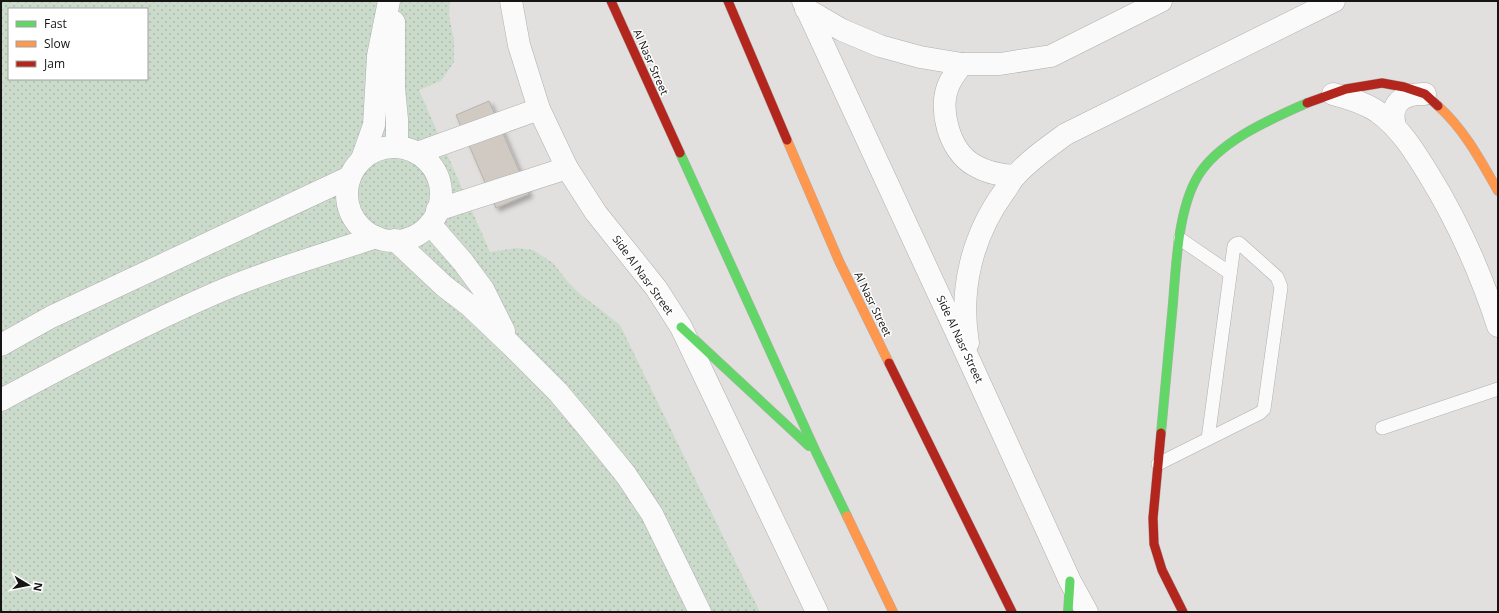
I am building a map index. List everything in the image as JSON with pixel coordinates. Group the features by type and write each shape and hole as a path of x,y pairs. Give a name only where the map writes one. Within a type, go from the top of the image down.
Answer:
{"main road":[{"name":"Al Nasr Street","path":"611,1 816,452 893,612"},
{"name":"Al Nasr Street","path":"728,1 839,261 1012,612"},
{"path":"1183,612 1162,570 1154,544 1153,518 1180,239 1187,201 1198,176 1215,156 1241,135 1306,104 1346,89 1382,83 1404,87 1426,94 1446,113 1476,154 1498,191"},
{"path":"680,327 816,452"},
{"path":"1068,612 1070,580"}],"street":[{"path":"390,1 394,22 394,88 397,119 407,150"},
{"path":"390,1 378,56 374,125 362,159 350,178 347,192 348,206 354,219 363,230 385,239 470,306 558,392 626,475 652,514 700,612"},
{"name":"Side Al Nasr Street","path":"511,1 519,44 539,110 567,168 596,213 656,288 680,327 817,612"},
{"path":"805,5 842,30 880,46 920,57 962,64 1000,64 1051,56 1161,1"},
{"path":"971,364 965,323 966,284 976,245 992,209 1015,176 1039,153 1066,134 1334,1"},
{"name":"Side Al Nasr Street","path":"805,5 1086,612"},
{"path":"962,64 949,83 944,105 946,128 956,148 972,164 993,174 1015,176"},
{"path":"1333,94 1366,105 1378,112 1395,126 1419,158 1443,198 1483,284 1498,326"},
{"path":"1395,126 1393,113 1400,100 1411,94 1426,94"},
{"path":"407,150 539,110"},
{"path":"1,400 115,340 218,292 283,267 385,239 408,238 420,232 433,217 440,197 439,184 435,172 427,161 407,150 384,147 372,152 362,159"},
{"path":"433,217 567,168"},
{"path":"1,345 51,317 350,178"},
{"path":"433,217 483,289 512,346"}],"lane":[{"path":"1180,239 1230,274"},
{"path":"1158,464 1208,439 1260,413 1264,410 1281,287 1277,277 1239,243 1234,246 1208,439"},
{"path":"1382,428 1498,389"}],"green space":[{"path":"1,1 450,1 449,15 454,41 454,62 441,81 419,90 490,252 517,248 533,250 553,263 568,282 581,295 620,325 760,612 1,612"}],"building":[{"path":"489,101 529,194 496,208 456,115"}],"traffic: fast":[{"path":"1161,433 1179,238 1191,189 1207,163 1232,142 1262,124 1307,103"},
{"path":"680,153 816,452 847,516"},
{"path":"681,327 809,446"},
{"path":"1068,612 1070,581"}],"traffic: slow":[{"path":"1438,106 1464,135 1498,191"},
{"path":"787,140 839,261 889,363"},
{"path":"847,516 893,612"}],"traffic: jam":[{"path":"611,1 680,153"},
{"path":"728,1 787,140"},
{"path":"1307,103 1346,89 1382,83 1404,87 1425,94 1438,106"},
{"path":"889,363 1012,612"},
{"path":"1161,433 1153,518 1154,544 1162,570 1183,612"}]}
